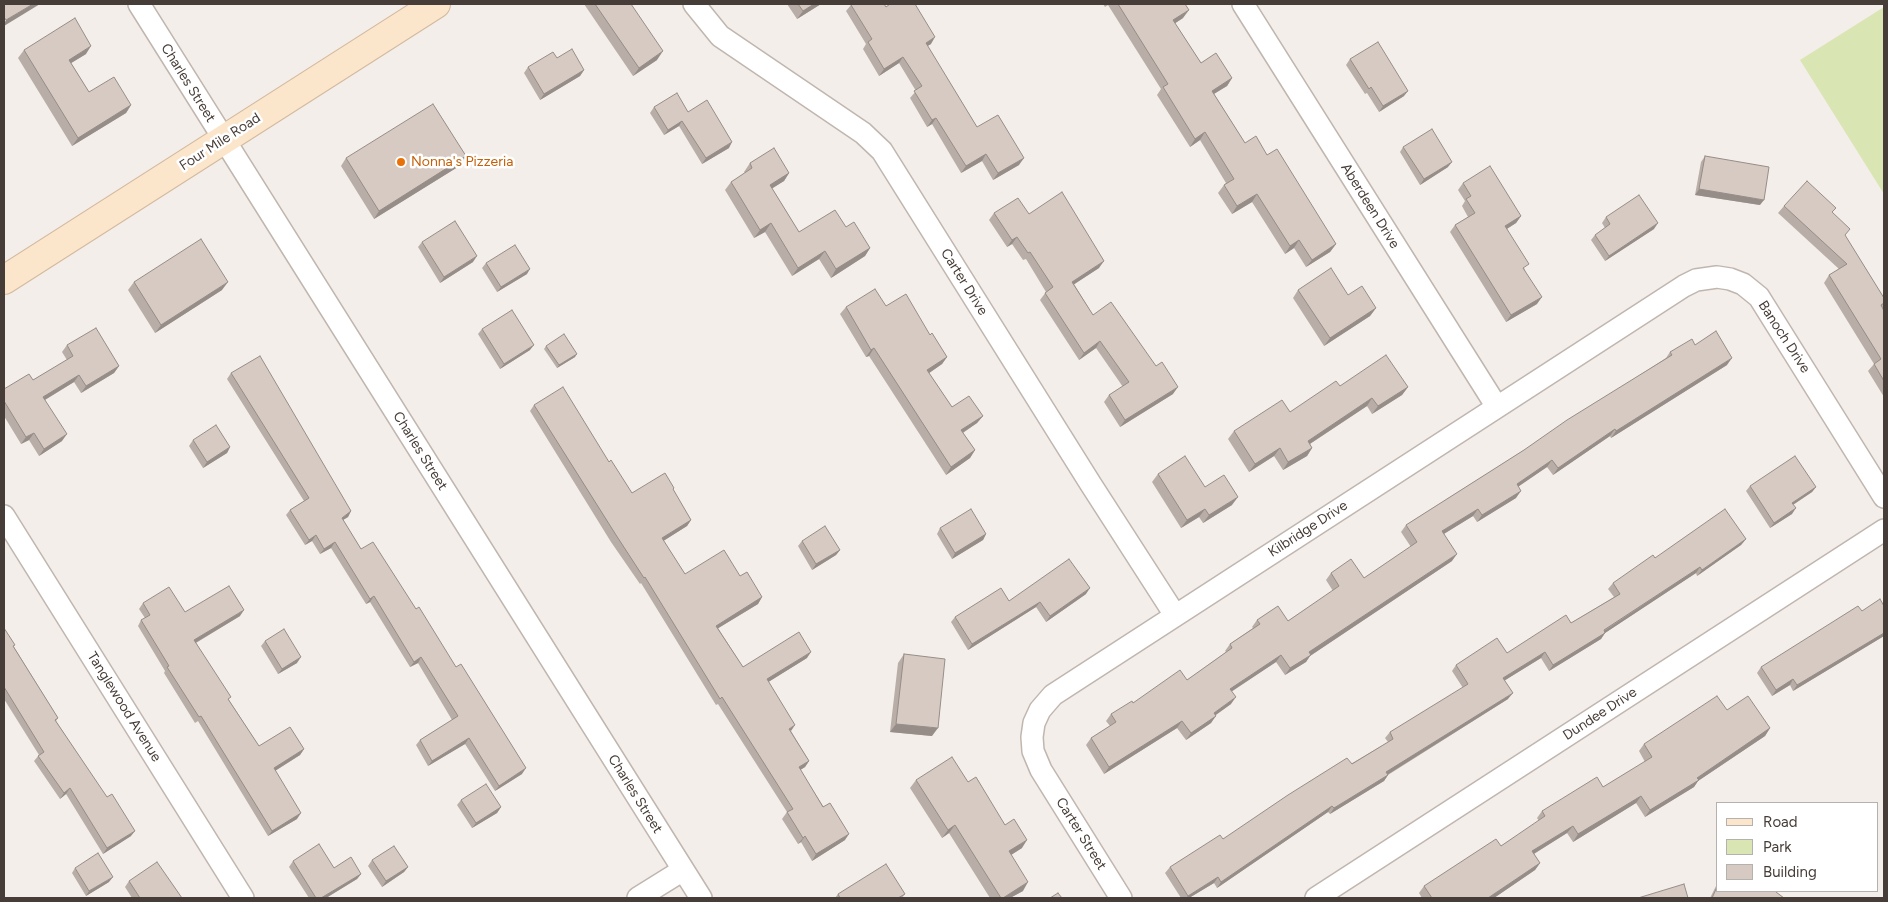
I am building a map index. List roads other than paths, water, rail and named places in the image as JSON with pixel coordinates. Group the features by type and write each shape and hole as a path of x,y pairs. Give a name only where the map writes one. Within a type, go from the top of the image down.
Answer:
{"main road":[{"name":"Four Mile Road","path":"4,280 436,4"}],"street":[{"name":"Charles Street","path":"139,4 701,898"},
{"name":"Carter Drive","path":"694,4 720,36 863,133 882,151 1175,615"},
{"name":"Aberdeen Drive","path":"1243,4 1496,407"},
{"name":"Banoch Drive","path":"1633,318 1696,280 1717,277 1743,284 1759,297 1764,304 1884,497"},
{"name":"Kilbridge Drive","path":"1041,770 1033,751 1034,723 1040,710 1058,691 1633,318"},
{"name":"Tanglewood Avenue","path":"4,516 244,898"},
{"name":"Dundee Drive","path":"1316,898 1884,530"},
{"name":"Carter Street","path":"1041,770 1121,898"},
{"path":"638,898 683,870"}],"place":[{"name":"Nonna's Pizzeria","path":"401,162"}]}
